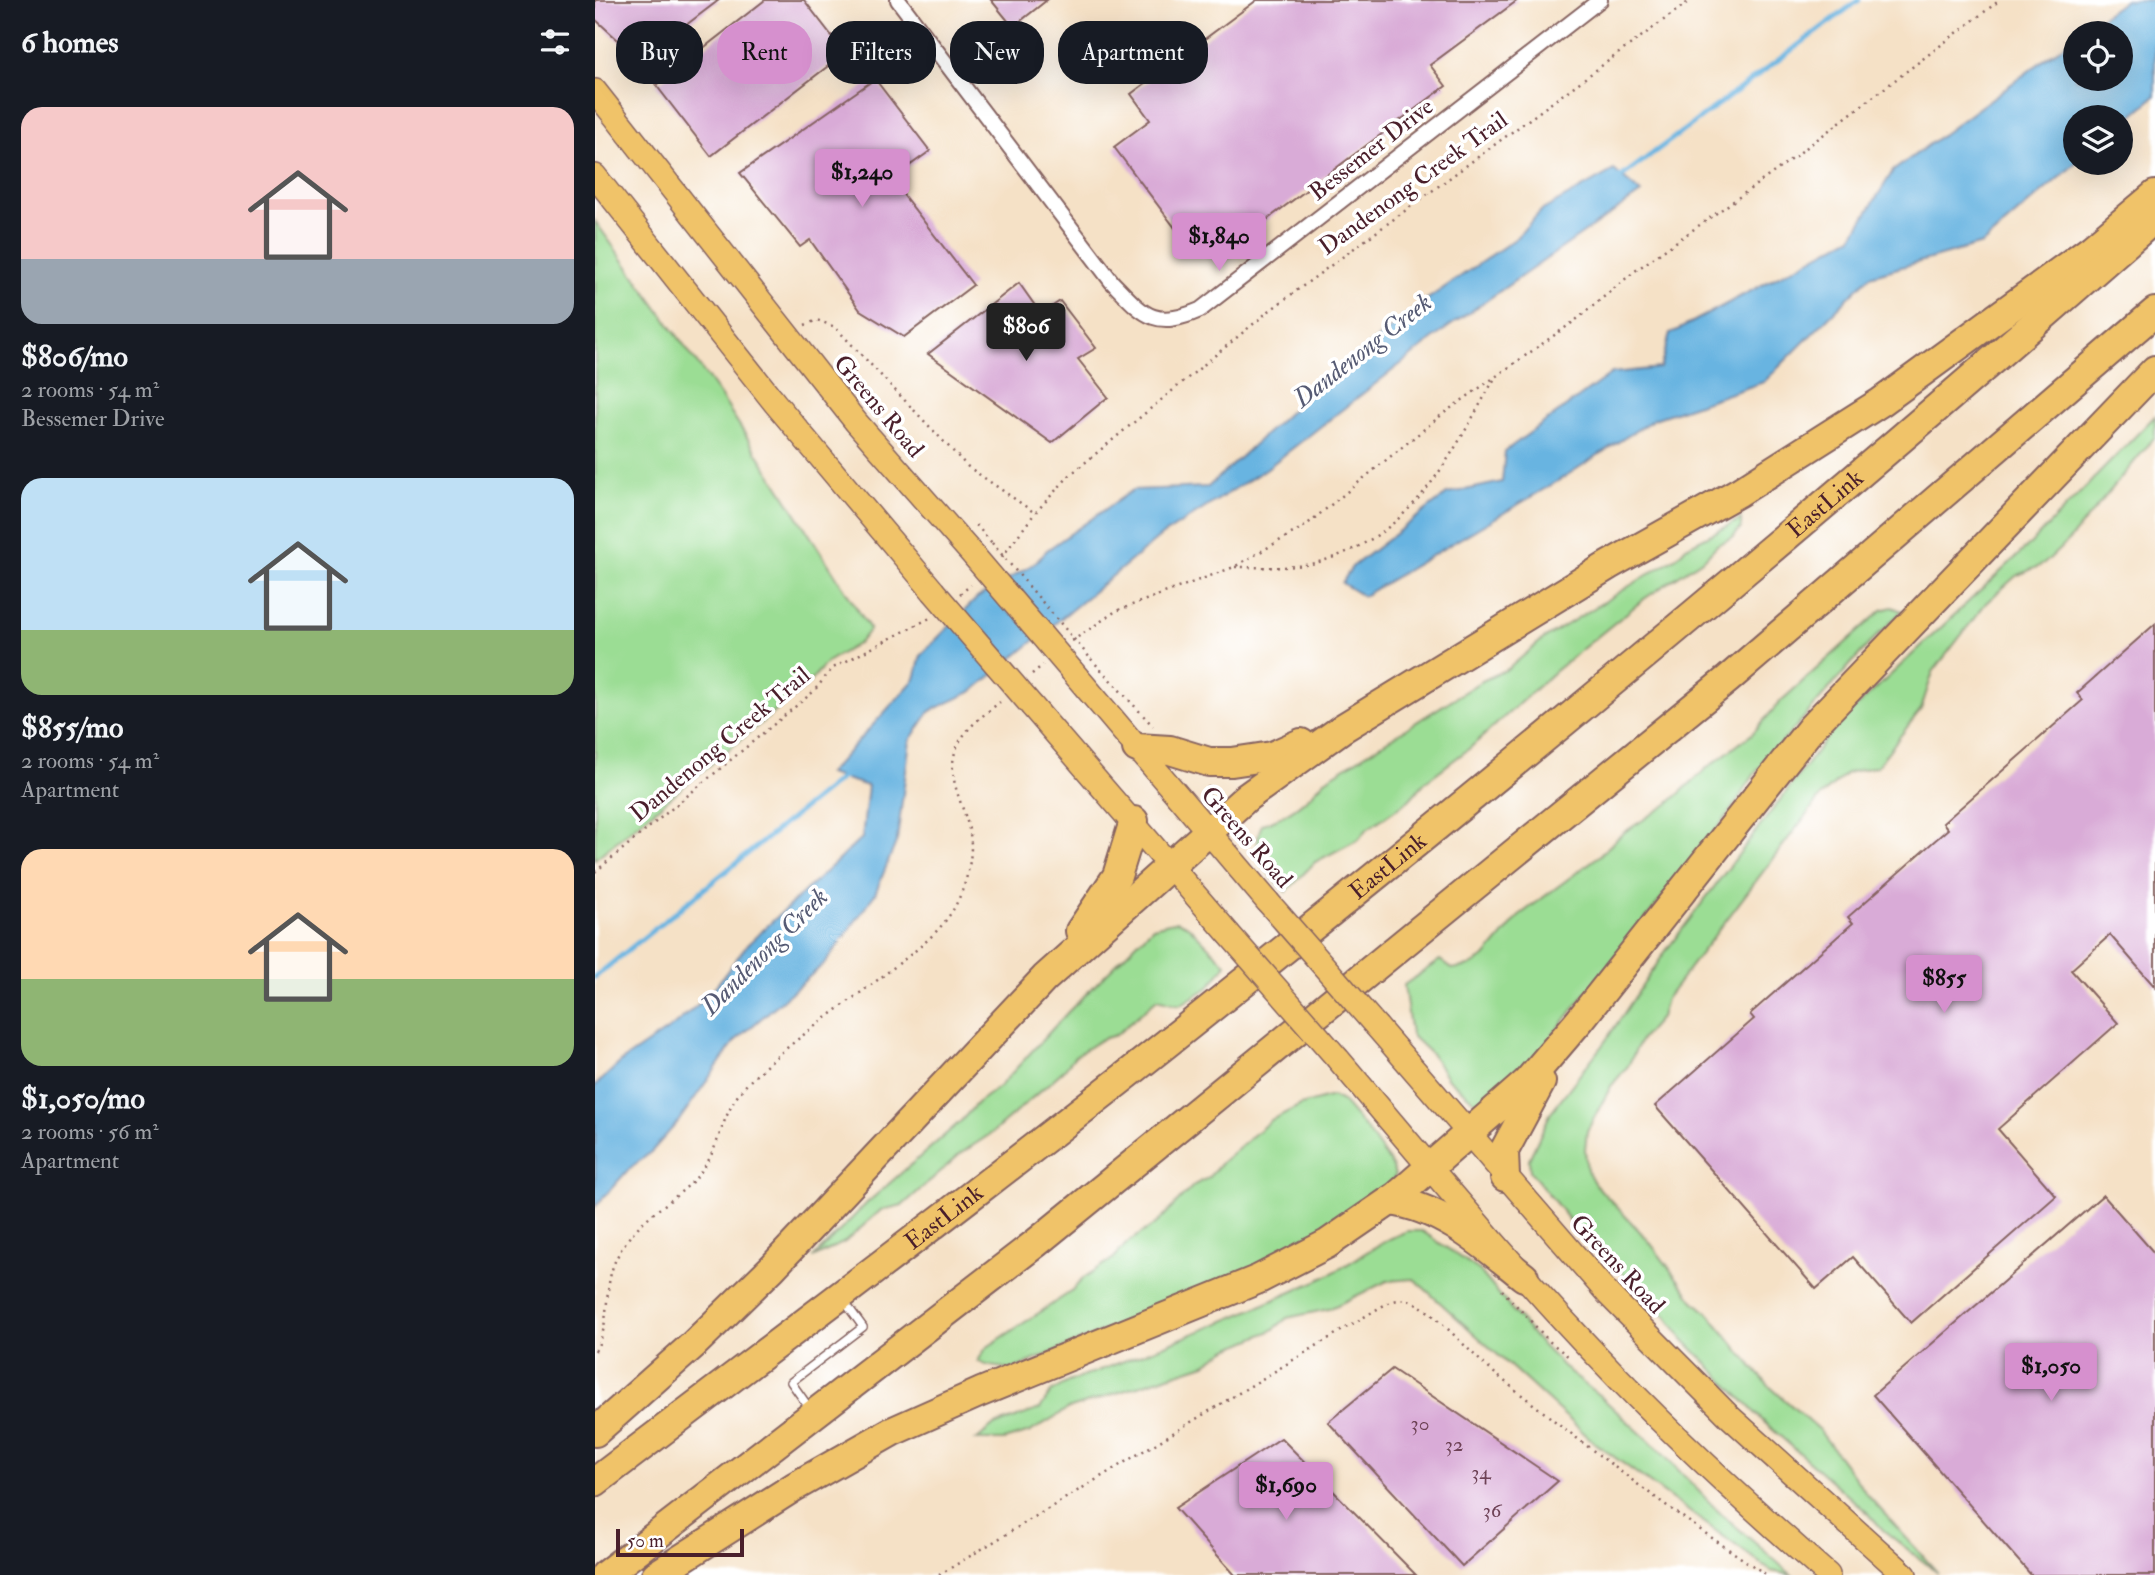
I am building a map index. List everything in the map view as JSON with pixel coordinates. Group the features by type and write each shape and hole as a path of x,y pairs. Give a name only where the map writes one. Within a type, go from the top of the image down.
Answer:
{"highway":[{"path":"595,1432 772,1268 1045,978 1207,832 1269,780 1343,729 1850,422 2082,255 2155,195"},
{"name":"EastLink","path":"595,1482 1207,1012 1677,630 2155,218"},
{"path":"605,1575 1036,1243 1728,679 2155,312"},
{"path":"656,1575 794,1487 891,1433 981,1392 1259,1279 1327,1244 1390,1201 1527,1082 1580,1020 1812,727 2155,370"},
{"path":"1137,748 1170,750 1209,762 1255,760 1343,729"},
{"path":"1045,978 1086,924 1117,876 1134,821"},
{"path":"1505,1177 1504,1152 1515,1126 1580,1020"},
{"path":"1390,1201 1411,1205 1449,1222 1524,1277"}],"main road":[{"name":"Greens Road","path":"595,91 856,422 983,550 1082,665 1137,748 1207,832 1609,1295 1670,1358 1801,1483 1905,1575"},
{"path":"595,176 775,403 933,591 1134,821 1524,1277 1666,1425 1828,1575"}],"street":[{"name":"Bessemer Drive","path":"898,0 1112,282 1152,319 1175,321 1200,310 1600,0"}],"lane":[{"path":"814,1415 791,1382 863,1328 840,1295"}],"path":[{"name":"Dandenong Creek Trail","path":"789,338 809,321 817,320 835,327 967,466 1035,513 1070,474 1269,311 1691,0"},
{"path":"1063,649 1116,611 1234,566 1305,526 1444,413 1576,320 1635,271 1777,170 2000,0"},
{"path":"1234,566 1285,567 1314,563 1385,528 1423,497 1433,484 1496,375"},
{"path":"983,550 1082,665"},
{"path":"1031,675 1052,657"},
{"name":"Dandenong Creek Trail","path":"595,872 813,692 833,668"},
{"path":"595,1351 606,1322 609,1284 615,1261 643,1220 699,1174 710,1158 725,1116 736,1096 773,1061 909,956 942,925 954,909 970,859 970,836 952,776 952,761 968,730 1002,700"},
{"path":"939,1575 1369,1314 1396,1300 1405,1299 1422,1307 1490,1369 1630,1480 1767,1575"}],"green space":[{"path":"595,221 720,395 870,629 859,643 827,662 804,688 595,859"},
{"path":"2155,416 2155,437 2071,538 2044,564 2016,576 1986,603 1933,672 1921,709 1877,766 1847,773 1820,797 1666,999 1661,1017 1640,1041 1628,1066 1611,1086 1587,1131 1587,1170 1594,1183 1648,1240 1694,1301 1707,1312 1768,1385 1819,1430 1871,1499 1938,1573 1883,1530 1869,1514 1765,1423 1683,1339 1666,1316 1636,1290 1610,1258 1579,1232 1530,1171 1529,1159 1551,1112 1604,1043 1665,952 1835,727 2030,544"},
{"path":"1741,519 1741,528 1733,537 1717,545 1705,558 1644,599 1555,671 1470,748 1426,781 1409,800 1366,830 1359,839 1315,862 1286,892 1266,869 1258,854 1257,845 1262,824 1289,812 1325,780 1480,682 1508,669 1542,640 1678,556 1686,547"},
{"path":"1892,607 1902,611 1867,646 1756,772 1727,816 1533,1060 1488,1102 1476,1102 1448,1079 1432,1055 1411,1035 1404,985 1440,960 1452,969 1469,966 1485,957 1521,914 1599,856 1623,833 1668,804 1707,768 1752,734 1781,701 1882,610"},
{"path":"1177,921 1188,926 1226,964 1209,987 1180,1005 1157,999 1116,1035 1102,1039 1075,1056 1063,1071 992,1133 960,1154 903,1205 881,1210 845,1242 813,1258 868,1202 961,1121 977,1103 1000,1086 1068,1012 1153,927"},
{"path":"1332,1096 1342,1101 1367,1130 1393,1167 1395,1176 1389,1189 1342,1230 1011,1370 978,1361 986,1348 1069,1293 1085,1277 1114,1258 1127,1243 1158,1222 1194,1185 1208,1178 1222,1162 1271,1120 1301,1105"},
{"path":"1408,1231 1422,1231 1479,1270 1537,1340 1570,1373 1600,1396 1660,1451 1717,1510 1792,1575 1771,1571 1595,1443 1414,1279 1387,1281 1329,1309 1287,1318 1273,1330 1226,1350 1205,1364 1068,1409 1030,1432 1004,1440 976,1440 993,1426 1040,1409 1051,1392 1068,1382 1197,1332 1325,1277 1387,1240"}],"water":[{"path":"2125,0 2155,0 2155,96 2133,115 2133,105 2063,105 2063,174 1982,244 1870,276 1764,382 1654,419 1558,481 1363,596 1342,583 1352,567 1447,494 1502,482 1505,451 1612,373 1660,368 1670,334 1852,237 1893,171 2063,46 2063,91 2133,91 2133,21 2096,21"},
{"path":"1614,170 1641,193 1447,328 1266,469 1161,536 973,691 930,711 910,740 897,840 875,894 825,963 735,1041 678,1122 652,1151 628,1170 595,1207 595,1086 623,1060 673,1026 709,995 747,945 862,838 868,786 828,774 915,679 921,655 977,598 1035,563 1047,550 1133,490 1208,487 1320,384 1426,300 1515,239 1541,211"}],"building":[{"path":"595,0 719,0 691,21 616,21 616,38 595,19"},
{"path":"765,0 804,0 826,28 826,68 812,78 812,21 738,21"},
{"path":"991,0 1047,0 1021,21 1008,21"},
{"path":"1257,0 1518,0 1430,65 1446,86 1241,239 1228,222 1191,249 1114,147 1150,120 1131,94 1144,84 1208,84 1208,37"},
{"path":"717,37 717,84 805,84 711,156 656,85 703,84 703,48"},
{"path":"868,84 879,84 930,151 891,179 973,285 904,337 860,310 810,240 800,247 740,173"},
{"path":"1019,283 1041,314 1060,301 1096,348 1078,359 1108,397 1052,443 928,354"},
{"path":"2155,624 2155,987 2110,935 2071,970 2118,1023 1998,1129 2056,1196 1911,1323 1853,1257 1816,1289 1655,1106 1754,1019 1750,1014 1853,923 1848,917 1948,829 1943,823 2083,700 2077,693"},
{"path":"2103,1195 2155,1254 2155,1575 2031,1575 1873,1395"},
{"path":"1392,1369 1558,1481 1462,1566 1328,1422"},
{"path":"1281,1438 1416,1575 1235,1575 1175,1508"}],"waterway":[{"name":"Dandenong Creek","path":"1617,180 1859,0"},
{"name":"Dandenong Creek","path":"595,977 845,775"}]}
